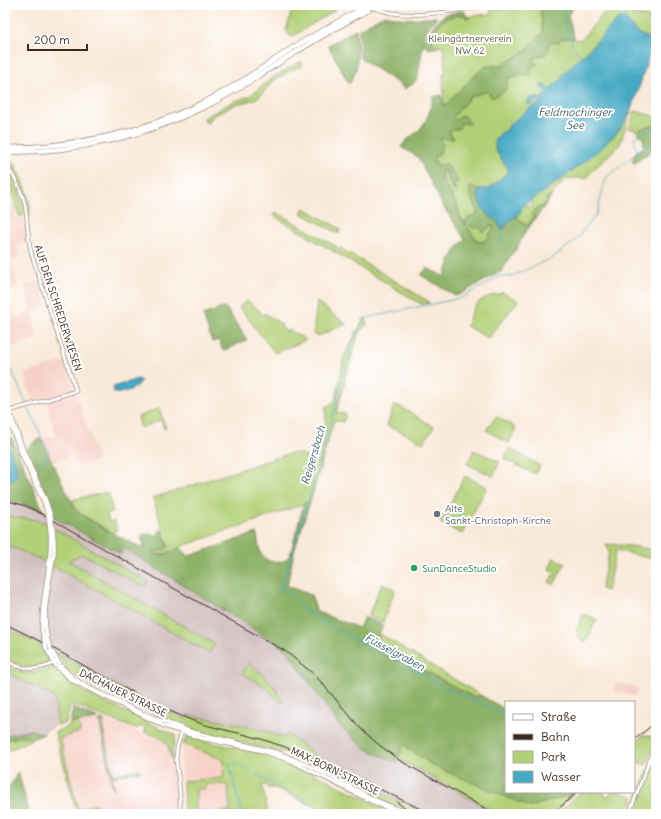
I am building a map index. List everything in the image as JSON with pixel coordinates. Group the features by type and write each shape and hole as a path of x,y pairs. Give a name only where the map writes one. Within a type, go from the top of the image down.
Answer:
{"highway":[{"path":"5,148 42,146 90,140 132,130 171,117 229,89 294,48 368,5"},
{"path":"5,152 66,149 103,142 142,132 182,117 228,95 314,41 377,5"},
{"path":"5,156 29,152"}],"main road":[{"name":"DACHAUER STRASSE","path":"5,399 7,411 35,480 46,501 54,534 54,551 44,619 45,631 56,662"},
{"name":"DACHAUER STRASSE","path":"50,516 51,550 42,622 42,631 46,648 67,677 83,688 164,726 182,731"},
{"name":"MAX-BORN-STRASSE","path":"182,731 201,738 247,747 279,756 299,764 375,803 401,814"},
{"name":"MAX-BORN-STRASSE","path":"182,731 259,747 290,757 376,800 409,814"}],"street":[{"path":"362,5 379,11 410,15 427,15 492,5"},
{"name":"AUF DEN SCHREDERWIESEN","path":"5,163 18,184 23,198 29,245 76,391 7,411"},
{"path":"5,658 17,666 30,669 43,668 56,662"},
{"path":"180,814 176,758 182,731"},
{"path":"629,814 656,744"}],"shaded area":[{"path":"5,183 17,217 25,220 27,242 15,246 19,258 10,261 18,287 7,291 5,284"},
{"path":"39,281 47,306 32,312 24,285"},
{"path":"13,307 16,317 32,312 38,339 5,350 5,311"},
{"path":"65,361 98,460 77,467 73,456 52,462 43,438 56,435 45,398 32,401 24,374"},
{"path":"5,497 10,500 43,510 121,554 124,548 287,650 302,671 397,762 398,758 498,814 427,814 379,792 317,756 289,736 284,738 276,734 186,719 141,700 5,631 5,538 68,561 81,550 146,585 148,582 43,522 5,516"},
{"path":"5,672 54,697 58,725 47,730 44,734 31,730 5,736"},
{"path":"616,682 639,688 636,696 614,691"},
{"path":"103,719 157,739 158,737 166,742 170,748 171,757 173,757 176,814 98,814 96,804 78,810 60,737 80,732 79,721"},
{"path":"183,744 229,762 241,814 184,814 180,763"}],"green space":[{"path":"293,5 339,6 293,36 290,36 286,31"},
{"name":"Kleingärtnerverein NW 62","path":"540,5 543,33 521,54 502,65 491,66 473,77 444,107 443,74 446,73 443,46 431,48 431,30 444,15 464,13 465,17 491,14 491,10"},
{"path":"540,5 571,5 572,10 568,15 574,38 561,39 559,42 555,43 552,42 548,47 549,50 544,56 540,55 532,60 537,64 531,67 531,74 508,78 506,90 492,98 487,91 470,97 453,117 456,120 463,115 471,124 461,123 459,129 451,130 449,132 454,139 439,138 443,145 439,154 433,158 438,166 447,164 458,181 454,186 456,194 446,171 441,171 443,180 458,207 460,217 478,242 485,241 494,227 491,225 483,232 479,227 474,229 465,222 469,217 475,216 476,213 479,213 470,195 470,187 479,189 478,194 480,204 489,215 497,221 502,230 512,218 517,217 527,226 534,217 531,213 538,207 543,207 548,201 546,198 549,195 552,196 524,234 516,250 511,255 502,271 455,296 421,275 427,268 445,277 452,256 465,239 443,206 418,157 401,147 423,126 429,114 433,97 441,95 444,106 485,67 502,65 521,54 543,33"},
{"path":"612,5 622,5 623,8 631,9 632,14 650,17 652,31 651,40 635,31 624,17 619,18 585,54 580,57 562,77 563,78 549,90 547,88 548,92 541,99 536,97 529,105 537,100 541,103 530,109 507,130 502,132 495,150 509,171 489,189 522,207 525,205 527,207 532,204 531,201 583,163 607,140 614,136 631,111 620,144 592,171 587,178 565,180 551,195 549,195 545,204 531,213 534,217 527,227 492,231 485,241 478,242 460,216 458,207 443,180 441,171 445,171 452,189 456,193 447,164 438,166 433,158 439,154 439,138 454,138 449,132 456,120 453,117 470,97 487,91 492,98 508,78 531,74 531,60 539,55 550,43 556,40 569,38 581,40 606,10 612,7"},
{"path":"461,11 465,12 467,17 470,18 466,18 463,15 458,15 441,22 432,34 433,45 437,45 438,47 430,49 423,45 417,79 413,84 404,89 399,84 360,58 359,29 384,15 405,19 437,17 428,28 422,43 437,21 446,15"},
{"path":"356,29 357,65 353,78 349,84 328,45"},
{"path":"302,62 302,66 293,69 272,82 260,96 253,100 236,104 213,116 208,123 205,122 204,118 234,101 250,96 273,77"},
{"path":"635,111 656,117 656,126 654,125 638,131 629,128"},
{"path":"654,125 656,126 656,147 635,163 632,162 636,152 644,147 643,138 637,133 641,129"},
{"path":"6,159 16,164 17,172 20,173 22,177 29,201 29,217 24,192"},
{"path":"5,166 20,192 24,215 22,217 19,216 12,193 13,187 9,184 9,178 5,172"},
{"path":"304,208 340,229 339,234 301,213"},
{"path":"276,212 337,247 336,253 274,216"},
{"path":"340,248 429,303 421,304 338,254"},
{"path":"502,292 518,301 488,338 466,326 474,307 481,300"},
{"path":"247,301 260,311 262,315 264,313 282,325 281,327 287,332 290,330 306,340 275,353 239,307"},
{"path":"317,302 346,324 318,336 314,335"},
{"path":"226,308 247,340 223,351 219,340 212,342 203,315"},
{"path":"364,318 366,319 367,324 358,336 336,413 346,414 343,422 334,420 310,502 180,547 169,553 158,554 150,552 163,550 168,547 153,498 291,453 302,454 317,463 325,435 326,407 334,402 344,357"},
{"path":"394,405 401,407 434,427 423,443 409,435 387,426"},
{"path":"159,408 166,428 164,429 161,420 141,428 138,417"},
{"path":"496,416 516,428 509,443 486,430"},
{"path":"5,437 11,437 43,510 5,499 5,482 15,479 9,449 5,446"},
{"path":"38,439 41,439 76,511 104,529 144,549 143,534 159,535 159,531 162,530 168,547 164,550 151,552 154,554 166,554 180,547 189,556 257,533 260,551 263,556 270,561 284,561 290,555 304,503 310,502 294,552 287,586 311,595 317,612 359,628 364,617 383,625 375,644 473,697 482,696 505,709 505,793 573,793 571,795 530,807 436,767 403,745 397,763 363,747 338,724 287,650 124,548 121,554 55,518 49,500 26,449"},
{"path":"510,448 540,466 535,474 504,459"},
{"path":"474,450 500,462 493,476 467,464"},
{"path":"465,476 487,487 462,534 440,523"},
{"path":"108,492 113,512 107,514 109,522 114,521 117,530 112,533 76,511 72,500"},
{"path":"5,516 43,522 148,582 145,587 82,554 69,561 215,644 209,653 46,562 5,544"},
{"path":"606,544 656,550 656,560 616,550 607,591 601,589 609,552"},
{"path":"554,558 565,564 554,585 549,582 556,573 549,569"},
{"path":"382,583 395,590 383,622 368,616"},
{"path":"583,614 597,619 586,642 580,639 576,630"},
{"path":"5,628 42,645 48,660 48,664 36,667 25,667 20,666 5,656"},
{"path":"380,634 482,696 473,697 375,644"},
{"path":"55,652 142,700 186,719 188,715 236,724 260,729 284,738 287,734 317,756 379,792 427,814 413,814 376,799 301,760 283,753 189,730 189,728 167,720 94,687 78,678 66,668"},
{"path":"248,663 271,683 284,701 282,703 264,686 242,673"},
{"path":"5,664 19,671 29,673 54,668 71,683 90,695 176,735 172,752 173,757 171,758 168,746 163,740 144,732 147,730 142,726 133,728 74,705 70,707 66,723 58,725 54,697 5,672"},
{"path":"73,708 97,718 97,719 70,723"},
{"path":"103,719 103,729 113,775 138,769 141,770 112,777 113,789 100,725 100,720"},
{"path":"79,721 80,732 60,738 78,809 96,804 98,814 77,814 55,732 69,726 70,723"},
{"path":"31,730 44,734 32,739 23,736 5,740 5,736"},
{"path":"643,735 656,738 646,765 635,761 635,742"},
{"path":"23,736 32,739 5,752 5,740"},
{"path":"187,736 203,741 258,752 288,761 397,814 323,814 322,810 275,788 268,788 266,785 262,785 268,813 217,814 217,812 230,811 228,785 206,784 206,789 196,789 196,813 208,812 208,814 184,814 183,781 223,778 224,760 183,744 184,741 187,740"},
{"path":"403,745 436,767 530,807 575,793 553,814 498,814 398,758"},
{"path":"651,762 656,763 656,814 631,814"},
{"path":"18,772 30,814 5,814 5,795"},
{"path":"579,793 605,793 604,796 609,797 611,793 623,793 634,797 629,808 624,814 558,814"}],"water":[{"name":"Feldmochinger See","path":"624,17 635,31 652,42 652,47 636,97 625,122 618,132 607,140 607,143 583,163 522,207 519,213 508,222 502,230 497,221 488,215 481,206 478,195 479,189 489,189 509,171 495,150 495,139 530,108 541,103 537,100 529,105 527,103 529,99 535,97 541,99 547,92 540,87 542,85 545,85 549,90 563,78 561,76 585,54 619,18"},
{"path":"137,379 141,381 133,389 125,392 114,393 113,387"},
{"path":"5,446 9,449 18,469 15,479 5,482"}],"waterway":[{"path":"562,5 567,33 571,39 572,45 581,56"},
{"path":"637,152 634,138 644,132 656,129"},
{"path":"278,593 290,561 320,462 354,338 366,318 461,298 500,276 510,277 554,257 576,240 597,213 607,177 644,147 656,141"},
{"path":"499,245 503,231"},
{"path":"5,355 26,403"},
{"path":"29,409 42,437"},
{"path":"39,466 49,452 43,440"},
{"path":"449,514 451,523 456,524 461,514 458,507"},
{"name":"Reigersbach","path":"281,588 286,589"},
{"name":"Füsselgraben","path":"286,590 305,611 352,638 413,669 448,689 505,714"},
{"path":"230,762 230,768 242,814"},
{"path":"234,763 254,773"},
{"path":"255,774 292,794"},
{"path":"295,795 332,814"}],"railway":[{"path":"5,500 26,506 44,515 285,651 315,675 361,729 378,744 399,760 495,814"},
{"path":"5,624 29,635 120,686 167,710 191,720 263,740 292,750 379,789 430,814"},
{"path":"635,739 656,722"},
{"path":"553,814 576,793"},
{"path":"397,802 412,814"}],"place":[{"name":"Alte Sankt-Christoph-Kirche","path":"437,514"},
{"name":"SunDanceStudio","path":"414,568"}]}
